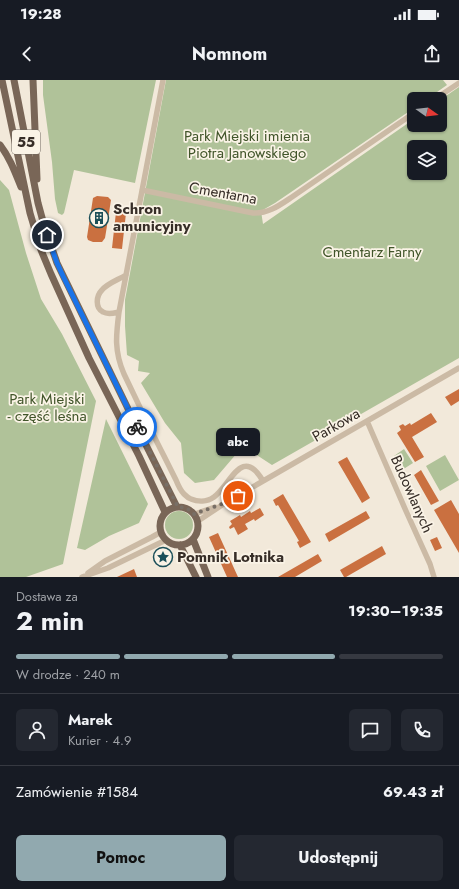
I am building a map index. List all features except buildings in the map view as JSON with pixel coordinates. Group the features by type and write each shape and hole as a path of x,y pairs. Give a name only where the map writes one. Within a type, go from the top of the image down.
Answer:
{"main road":[{"name":"55","path":"2,80 30,213 41,250 53,280 165,512"},
{"name":"55","path":"14,80 38,203 48,238 60,269 134,421 178,507"},
{"path":"33,80 38,203"},
{"path":"0,145 16,173 30,213"},
{"path":"178,507 184,507 190,510 196,518 198,531 193,539 180,545 172,544 166,540 161,532 160,525 161,518 165,512 178,507"},
{"path":"193,539 208,577"},
{"path":"180,545 196,577"}],"street":[{"path":"163,80 119,312 116,336 118,358 124,374 168,464 182,492 187,497 200,501 213,497 242,467 248,466 254,468 263,481"},
{"path":"446,92 459,83"},
{"name":"Cmentarna","path":"142,190 253,213 266,212 292,197 407,118"},
{"path":"119,312 110,314 104,313 100,310 97,300 101,291 107,285 126,275"},
{"name":"Parkowa","path":"196,518 225,503 459,368"},
{"name":"Budowlanych","path":"367,421 430,564 434,577"},
{"path":"83,577 105,561 161,532"},
{"path":"83,577 108,568 166,540"}],"green space":[{"path":"43,80 156,80 135,183 74,170 64,213 62,215 58,213 55,199 52,162 43,95"},
{"path":"166,80 443,80 447,85 437,92 407,92 407,113 261,211 263,224 407,124 407,132 447,132 447,95 459,87 459,358 272,465 243,446 214,480 195,483 184,473 181,443 165,423 141,383 150,373 138,371 139,361 127,355 125,300"},
{"name":"Park Miejski - część leśna","path":"0,180 9,190 26,253 41,299 62,334 96,401 63,564 26,577 0,577"},
{"name":"Park Miejski - część leśna","path":"106,419 148,504 139,523 109,536 85,550 77,548"},
{"path":"404,449 413,463 402,470 394,456"},
{"path":"445,455 459,480 440,491 426,466"},
{"path":"179,511 189,515 193,525 189,535 179,539 169,535 165,525 169,515"}],"way so far":[{"path":"137,427 178,507 184,507 194,514 225,503 238,496"}],"place":[{"name":"Schron amunicyjny","path":"99,218"},
{"name":"abc","path":"238,496"},
{"name":"Pomnik Lotnika","path":"163,557"}],"route":[{"path":"47,235 63,276 137,427"}],"park label":[{"name":"Park Miejski imienia Piotra Janowskiego","path":"247,144"},
{"name":"Cmentarz Farny","path":"372,252"}]}
